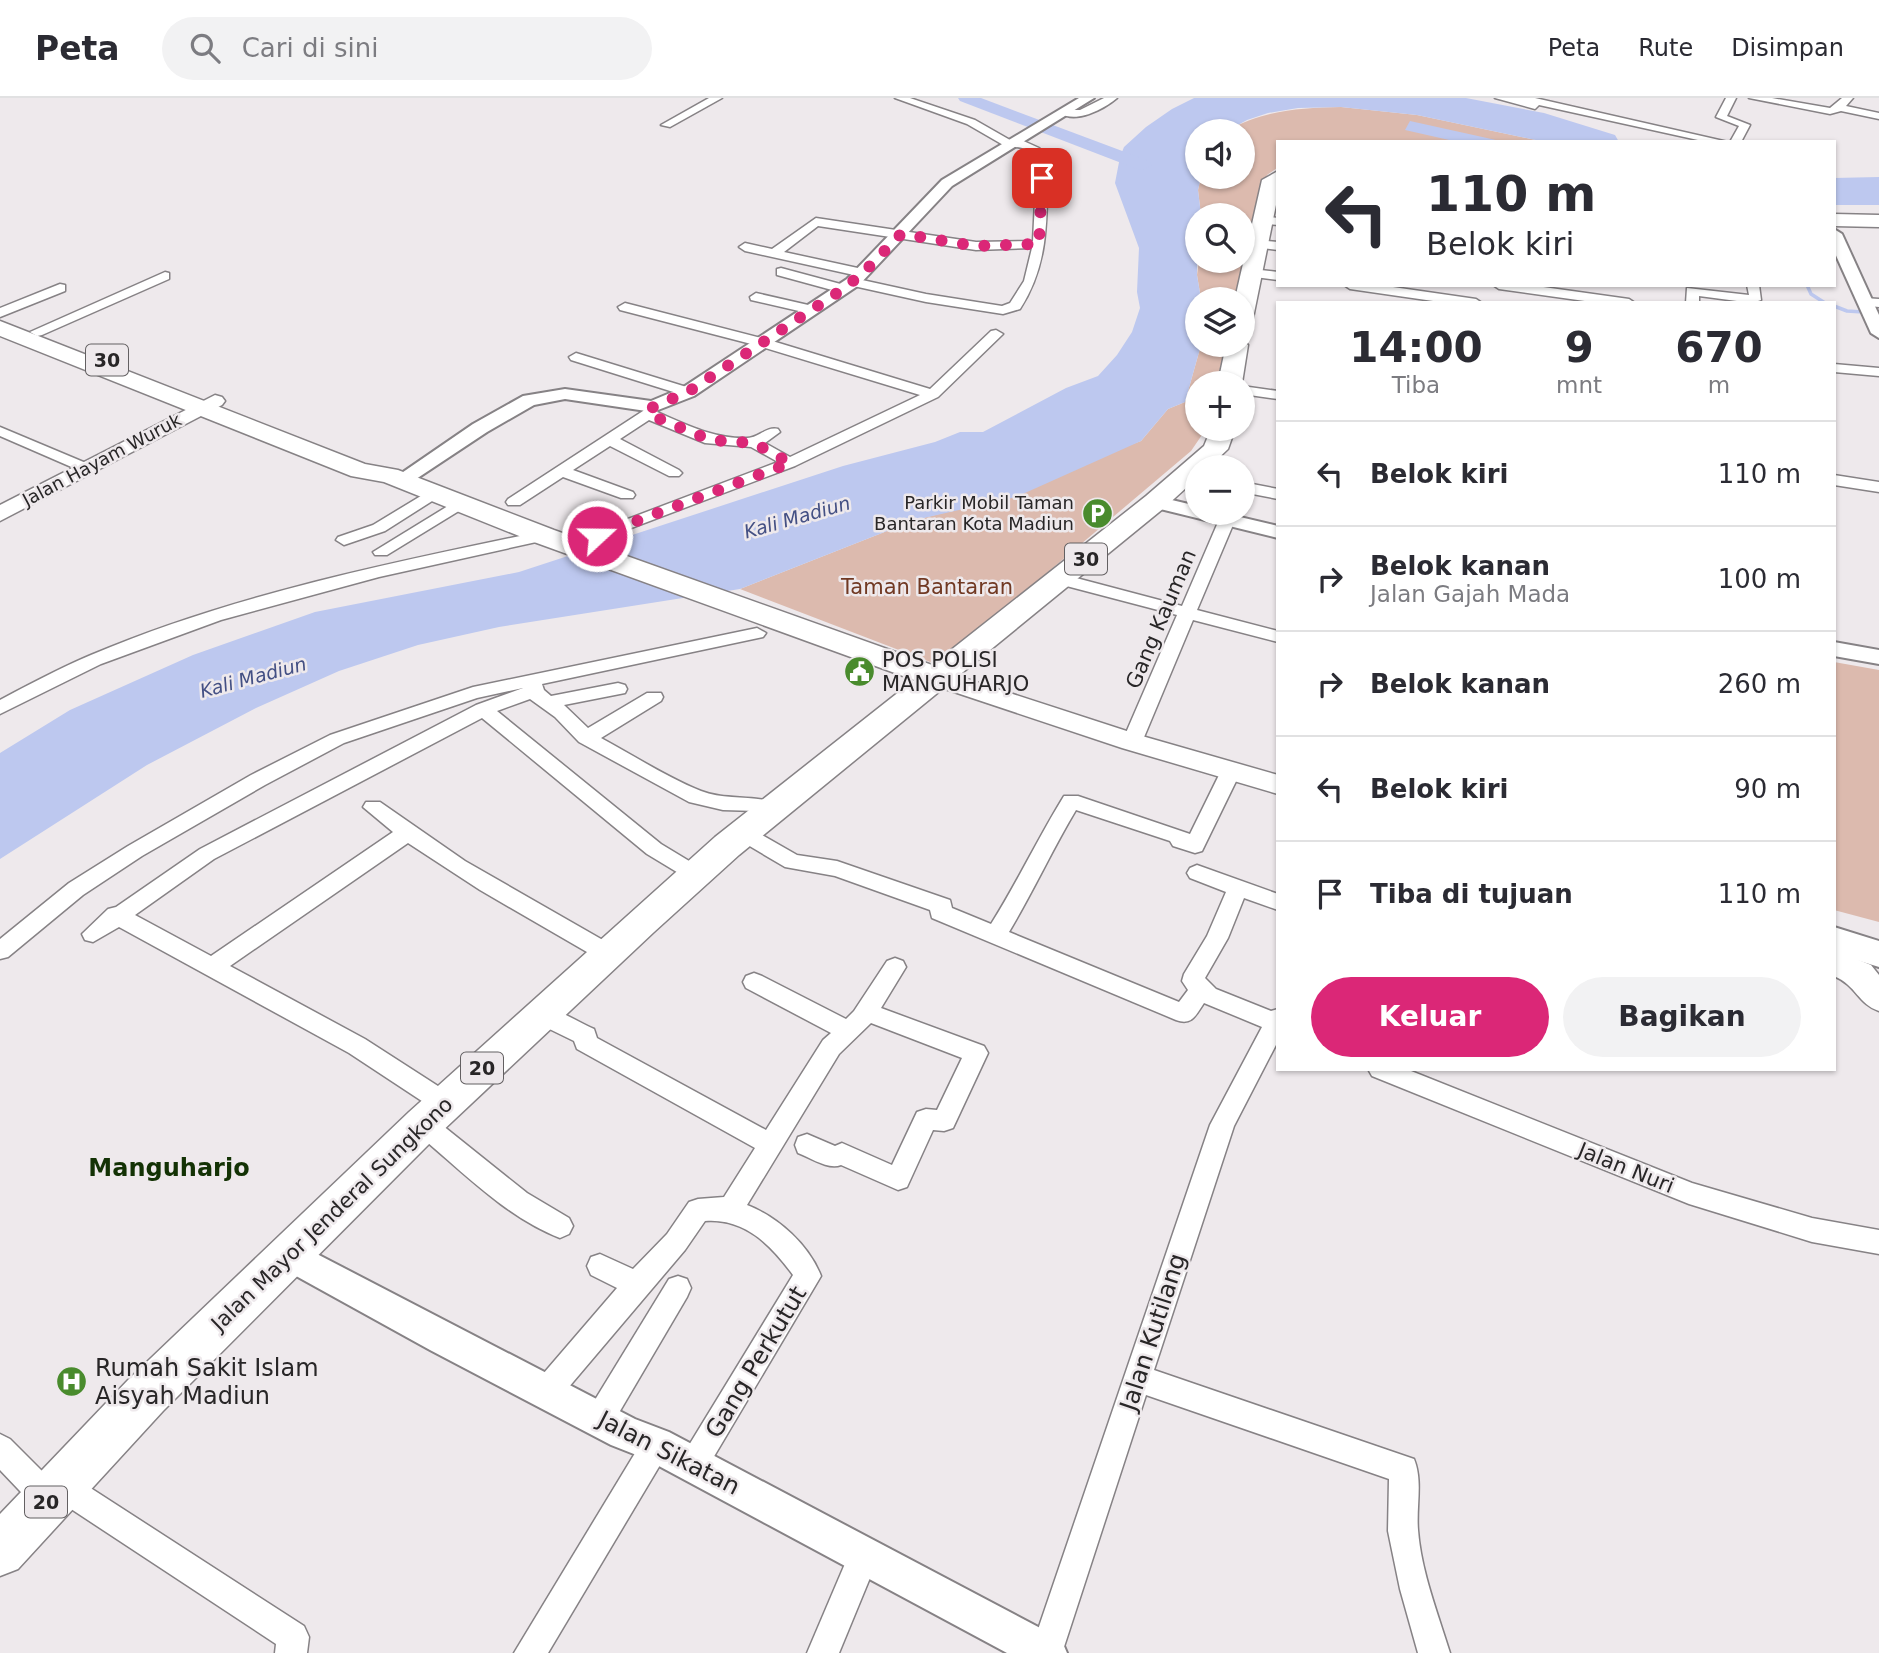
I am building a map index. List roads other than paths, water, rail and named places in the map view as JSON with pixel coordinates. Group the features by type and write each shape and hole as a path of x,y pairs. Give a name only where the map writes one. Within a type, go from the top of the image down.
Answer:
{"highway":[{"path":"1255,266 1268,245 1271,180 1276,177"},
{"path":"1836,220 1879,221"},
{"path":"1248,287 1251,273"},
{"name":"30","path":"0,315 195,408"},
{"name":"30","path":"0,328 195,408 360,471 395,478 552,538 751,620 931,675 1061,579 1185,481"},
{"name":"Jalan Mayor Jenderal Sungkono","path":"0,1551 146,1395 434,1114 607,953 931,675"}],"main road":[{"name":"Jalan Hayam Wuruk","path":"0,513 88,469 195,408"},
{"path":"931,675 1132,742 1276,784"},
{"path":"1836,941 1879,954"},
{"path":"1836,963 1860,974 1879,998"}],"street":[{"path":"666,125 717,98"},
{"path":"780,272 1009,310 1016,306 1030,281 1039,244 1042,155 1018,139 900,98"},
{"path":"514,502 651,410 688,392 764,343 853,282 947,183 1088,98"},
{"path":"1064,114 1082,113 1112,98"},
{"path":"1500,98 1649,136"},
{"path":"1521,98 1714,140"},
{"path":"1731,98 1721,117 1745,125 1736,140"},
{"path":"1754,98 1879,106"},
{"path":"1841,104 1879,116"},
{"path":"1543,108 1565,107"},
{"path":"775,253 816,222 976,246 1039,244"},
{"path":"1836,238 1872,314"},
{"path":"745,247 775,253 853,282"},
{"path":"1251,273 1276,276"},
{"path":"37,332 165,276"},
{"path":"1359,287 1392,297 1459,301"},
{"path":"1512,287 1608,301"},
{"path":"1693,301 1692,291 1753,299 1756,297 1754,287"},
{"path":"0,315 60,288"},
{"path":"756,296 812,310"},
{"path":"625,307 764,343 933,394"},
{"path":"597,536 790,463 933,394 996,334"},
{"path":"576,357 688,392"},
{"path":"1836,368 1879,372"},
{"path":"1255,392 1276,395"},
{"path":"395,478 529,400 565,394 651,410 710,440 754,443 790,463"},
{"path":"0,431 88,469"},
{"path":"754,443 773,432"},
{"path":"609,439 674,473"},
{"path":"562,471 627,495"},
{"path":"1836,480 1879,486"},
{"path":"1255,490 1276,494"},
{"path":"344,540 379,528 434,493"},
{"path":"1155,502 1185,510"},
{"path":"381,552 461,503"},
{"name":"Gang Kauman","path":"1132,742 1224,525"},
{"path":"1255,525 1276,531"},
{"path":"0,708 76,668 144,640 261,604 382,572 552,538"},
{"path":"1061,579 1276,636"},
{"path":"93,934 116,915 207,854 483,709 751,620"},
{"path":"1836,649 1879,657"},
{"path":"0,951 76,889 135,851 258,780 337,739 473,693 618,689"},
{"path":"538,691 586,738 696,797 723,803 759,804 758,821 792,862 837,869 942,906 940,912 1184,1014 1201,989"},
{"path":"586,738 654,697"},
{"path":"483,709 654,849 696,875"},
{"path":"995,935 1023,891 1039,855 1071,801 1182,837 1180,841 1195,846 1205,819 1231,771"},
{"path":"373,807 407,833 496,890 607,953"},
{"path":"212,967 407,833"},
{"path":"1197,873 1276,901"},
{"path":"1238,888 1217,938 1193,981 1201,989 1276,1022"},
{"path":"116,915 357,1046 434,1114 518,1201 560,1226"},
{"path":"547,1391 676,1242 698,1210 730,1210 831,1046 866,1012 895,967"},
{"path":"754,982 849,1031"},
{"path":"807,1145 834,1157 842,1154 898,1179 926,1119 944,1121 976,1053 866,1012"},
{"path":"541,1015 586,1036 585,1042 771,1144"},
{"name":"Jalan Kutilang","path":"1046,1653 1222,1125 1276,1024"},
{"name":"Jalan Nuri","path":"1385,1071 1689,1193 1812,1230 1879,1242"},
{"name":"Gang Perkutut","path":"693,1465 728,1410 767,1336 808,1276 777,1236 730,1210"},
{"name":"Jalan Sikatan","path":"290,1255 442,1338 656,1445 1046,1653"},
{"path":"600,1266 637,1284"},
{"path":"600,1418 678,1289"},
{"path":"1137,1378 1404,1469 1403,1531 1415,1589 1434,1653"},
{"path":"530,1653 656,1445"},
{"path":"0,1449 55,1493 293,1637 291,1653"},
{"path":"823,1653 864,1556"}],"water":[{"name":"Kali Madiun","path":"1194,98 1466,98 1544,113 1615,135 1618,140 1536,140 1417,115 1341,107 1298,108 1250,119 1185,119 1185,189 1198,189 1200,203 1185,203 1185,273 1197,273 1199,287 1185,287 1185,357 1198,357 1194,371 1185,371 1185,402 1168,409 1141,441 1016,497 915,520 740,589 499,627 418,645 339,671 256,708 147,765 0,859 0,753 70,710 193,655 315,612 519,572 843,466 935,442 960,432 983,432 1066,388 1098,376 1117,355 1132,332 1140,308 1137,292 1139,248 1115,183 1124,147 1146,127"},
{"path":"1410,121 1496,140 1449,140 1405,130"},
{"path":"1879,177 1879,205 1836,205 1836,178"}],"waterway":[{"path":"966,98 1143,165"},
{"path":"1808,287 1811,294 1822,301"},
{"path":"1836,307 1847,311 1879,313"}],"place":[{"name":"Parkir Mobil Taman Bantaran Kota Madiun","path":"1097,513"},
{"name":"POS POLISI MANGUHARJO","path":"859,672"},
{"name":"Rumah Sakit Islam Aisyah Madiun","path":"72,1382"}],"district":[{"name":"Manguharjo","path":"169,1168"}],"park label":[{"name":"Taman Bantaran","path":"927,587"}]}
